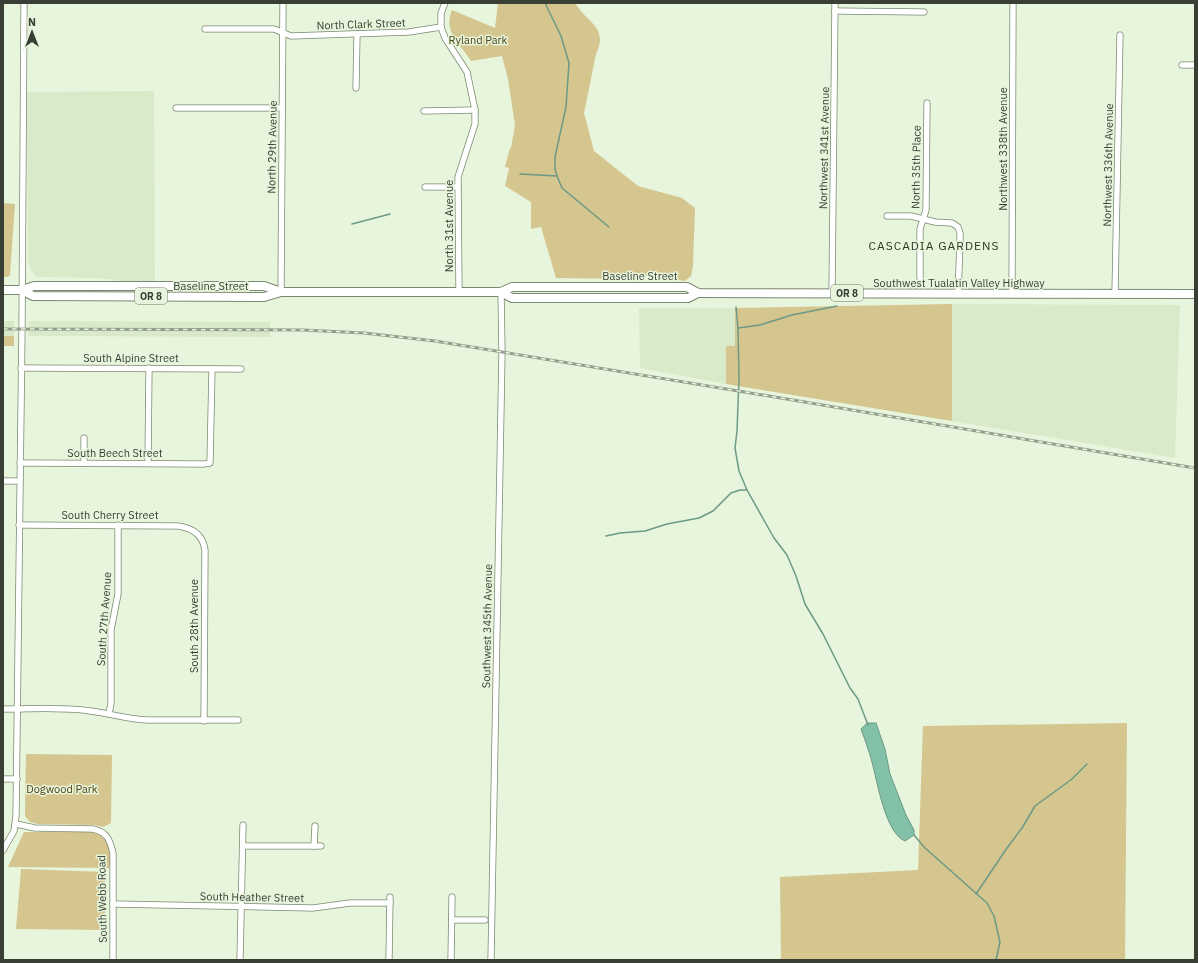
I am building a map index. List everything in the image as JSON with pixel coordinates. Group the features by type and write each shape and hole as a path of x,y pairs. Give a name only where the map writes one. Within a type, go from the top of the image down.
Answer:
{"highway":[{"name":"Baseline Street","path":"3,290 22,290 33,296 264,297 281,292 502,292 512,287 680,287 687,288 698,293"},
{"name":"Southwest Tualatin Valley Highway","path":"698,293 1195,294"}],"street":[{"path":"3,850 16,824 24,3"},
{"name":"North 29th Avenue","path":"281,292 283,3"},
{"name":"North 31st Avenue","path":"445,3 441,13 441,27 444,38 467,72 475,110 474,124 458,177 459,292"},
{"name":"Northwest 341st Avenue","path":"832,293 835,3"},
{"name":"Northwest 338th Avenue","path":"1012,294 1013,3"},
{"path":"835,11 924,12"},
{"name":"North Clark Street","path":"205,30 274,29 291,36 409,32 441,27"},
{"path":"356,88 357,34"},
{"name":"Northwest 336th Avenue","path":"1115,294 1120,35"},
{"path":"1182,65 1195,65"},
{"name":"North 35th Place","path":"920,278 920,229 926,210 926,103"},
{"path":"176,108 282,108"},
{"path":"424,111 475,110"},
{"path":"425,187 458,187"},
{"path":"887,216 911,216 956,225 960,230 958,294"},
{"name":"Southwest 345th Avenue","path":"491,960 502,292"},
{"name":"South Alpine Street","path":"21,368 241,369"},
{"path":"148,463 149,368"},
{"name":"South Beech Street","path":"20,463 210,463 212,369"},
{"path":"84,438 84,463"},
{"path":"3,481 19,481"},
{"name":"South Cherry Street","path":"19,525 178,526 189,528 198,534"},
{"name":"South 27th Avenue","path":"109,714 111,630 118,594 118,525"},
{"name":"South 28th Avenue","path":"198,534 204,543 205,550 204,721"},
{"path":"3,709 76,709 109,714 133,720 238,720"},
{"path":"3,779 17,780"},
{"name":"South Webb Road","path":"16,824 35,828 93,829 107,835 110,840 113,853 113,960"},
{"path":"240,960 243,826"},
{"path":"314,846 315,826"},
{"path":"243,846 321,846"},
{"path":"390,897 390,960"},
{"path":"451,960 452,897"},
{"name":"South Heather Street","path":"113,904 313,908 350,903 390,903"},
{"path":"452,920 485,920"}],"shaded area":[{"path":"154,91 155,282 97,278 39,277 35,275 28,262 27,92"},
{"path":"952,304 1180,305 1175,458 952,421"},
{"path":"639,308 735,308 735,346 726,346 726,384 640,368"},
{"path":"3,321 14,321 14,336 3,336"},
{"path":"29,321 270,322 270,337 28,336"},
{"path":"867,723 876,723 885,749 890,774 906,815 914,830 914,835 905,841 898,836 892,828 879,793 871,758 861,729"}],"green space":[{"name":"Ryland Park","path":"498,3 575,3 595,26 600,37 599,45 584,113 594,151 638,186 682,198 695,208 693,265 691,276 685,281 649,275 625,279 556,278 541,227 531,229 531,202 505,186 509,168 505,167 511,148 515,125 508,79 502,56 471,61 451,31 450,18 452,10 495,28"},
{"path":"3,203 15,204 10,275 7,277 3,277"},
{"path":"952,304 952,421 726,384 726,346 735,346 735,308"},
{"path":"3,336 14,336 14,346 3,346"},
{"path":"1127,723 1125,960 781,960 780,877 918,870 923,726"},
{"name":"Dogwood Park","path":"26,754 112,755 111,823 103,827 95,825 38,824 30,822 25,816"},
{"path":"24,832 96,832 101,835 107,843 110,853 111,868 8,867"},
{"path":"21,869 105,872 105,930 16,929"}],"waterway":[{"path":"545,3 561,36 569,63 566,107 555,157 555,169 562,188 609,227"},
{"path":"520,174 557,176"},
{"path":"352,224 390,214"},
{"path":"738,328 760,325 792,315 837,306"},
{"path":"736,307 739,378 735,448 739,471 747,490 774,538 787,555 796,576 805,604 823,634 850,688 858,699 868,725"},
{"path":"606,536 645,531 667,524 699,518 713,511 731,493 740,490 747,490"},
{"path":"976,894 1022,828 1035,806 1072,779 1087,764"},
{"path":"914,835 924,847 987,903 994,916 1000,942 996,960"}],"railway":[{"path":"3,329 303,330 364,333 435,341 1195,468"}],"district":[{"name":"CASCADIA GARDENS","path":"934,245"}]}
